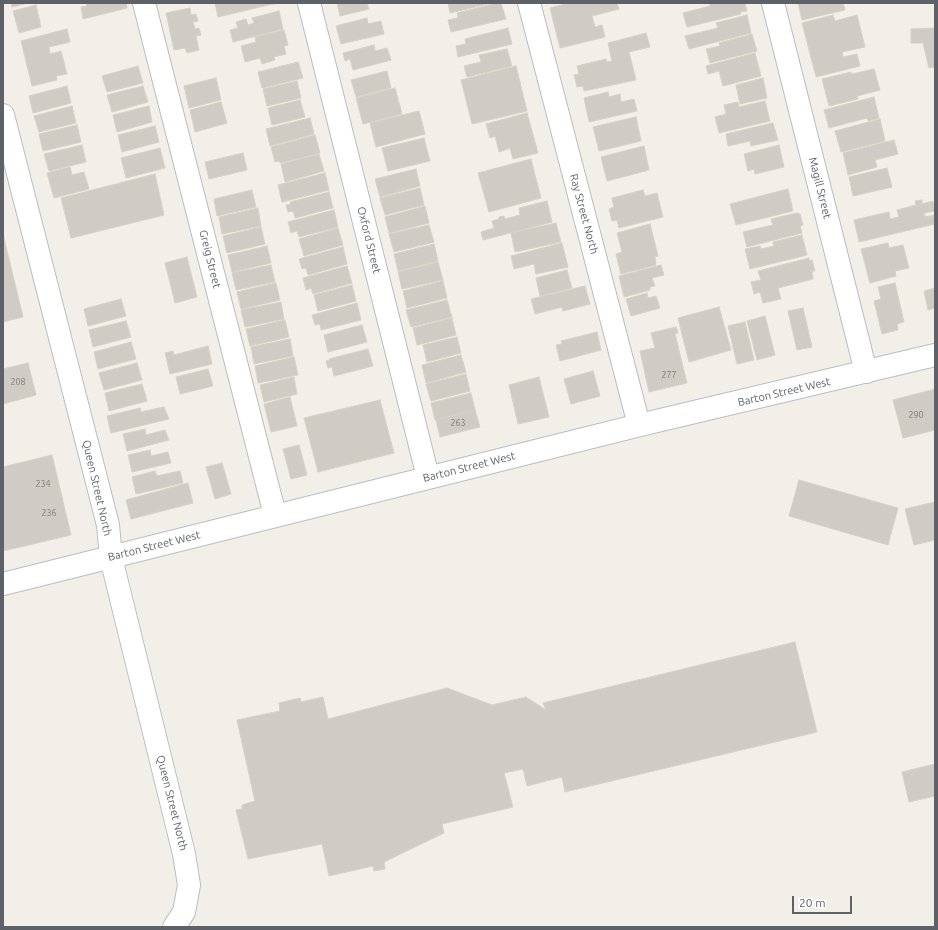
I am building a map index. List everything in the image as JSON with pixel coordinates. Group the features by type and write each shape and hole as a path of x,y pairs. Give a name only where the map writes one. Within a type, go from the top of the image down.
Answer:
{"street":[{"name":"Greig Street","path":"144,3 275,515"},
{"name":"Oxford Street","path":"309,3 428,477"},
{"name":"Ray Street North","path":"530,3 640,425"},
{"name":"Magill Street","path":"773,3 866,372"},
{"name":"Queen Street North","path":"3,116 108,525 111,558 184,854 189,885 184,912 174,927"},
{"name":"Barton Street West","path":"3,584 428,477 935,355"}],"building":[{"path":"11,3 28,3 12,7"},
{"path":"86,3 126,3 127,8 83,19 81,7 87,6"},
{"path":"215,3 277,3 218,17"},
{"path":"337,3 372,3 367,4 369,9 340,16"},
{"path":"448,3 492,3 450,13"},
{"path":"501,3 506,19 451,32 448,20 458,18 457,13"},
{"path":"569,3 617,3 619,9 592,16 595,27 602,25 605,37 560,48 550,8"},
{"path":"710,3 745,3 747,11 740,12 741,14 687,27 683,13 710,6"},
{"path":"798,3 843,3 845,10 802,20"},
{"path":"36,5 41,27 19,33 13,11"},
{"path":"190,8 191,15 196,14 198,21 193,22 195,29 199,28 201,35 196,36 199,50 187,53 185,48 174,50 166,13"},
{"path":"279,11 283,29 233,42 230,30 238,28 236,22 246,19 248,25 254,23 252,18"},
{"path":"747,15 751,33 689,49 685,36 718,28 716,23"},
{"path":"833,15 835,21 857,15 865,47 842,52 843,57 857,54 860,66 816,77 802,23"},
{"path":"367,18 368,24 381,21 384,34 341,44 336,26"},
{"path":"508,28 512,44 458,57 456,46 466,44 465,39"},
{"path":"934,28 935,67 929,68 923,43 911,43 911,29"},
{"path":"67,29 70,42 49,47 50,54 61,51 67,74 56,76 57,80 32,86 21,41"},
{"path":"284,30 288,45 284,46 286,54 274,57 275,60 262,64 260,58 245,62 241,46 256,42 255,37"},
{"path":"646,33 650,47 629,52 636,80 584,91 583,86 577,87 574,75 579,74 577,66 606,59 607,62 612,61 608,43"},
{"path":"752,34 757,51 710,63 706,49 720,46 719,43"},
{"path":"374,45 375,51 387,48 391,60 353,70 350,59 345,61 343,53"},
{"path":"507,49 512,66 467,77 464,66 481,62 479,55"},
{"path":"755,53 761,76 723,86 719,71 708,74 706,66"},
{"path":"298,62 303,78 262,88 258,72"},
{"path":"138,66 143,83 107,92 102,76"},
{"path":"516,66 527,111 472,124 461,80"},
{"path":"874,69 880,90 857,96 858,99 829,106 822,79 851,72 852,74"},
{"path":"387,71 391,88 356,97 351,80"},
{"path":"216,78 221,100 189,108 184,86"},
{"path":"763,78 767,98 740,104 736,85"},
{"path":"297,81 301,98 267,106 263,89"},
{"path":"67,86 71,103 33,113 29,96"},
{"path":"143,86 148,102 112,112 107,95"},
{"path":"395,88 402,114 363,124 356,98"},
{"path":"608,92 609,97 620,94 621,102 634,99 637,111 589,122 584,98"},
{"path":"874,97 879,118 868,121 867,118 829,128 824,110"},
{"path":"300,100 305,117 272,125 268,108"},
{"path":"765,101 770,121 719,133 715,117 726,114 724,105 738,102 739,107"},
{"path":"221,102 227,123 195,132 190,110"},
{"path":"72,106 76,123 39,132 34,116"},
{"path":"149,106 152,122 117,132 113,115"},
{"path":"419,111 425,134 376,147 370,123"},
{"path":"527,113 538,153 513,159 510,148 499,152 495,136 490,138 486,124"},
{"path":"636,117 641,141 599,151 593,127"},
{"path":"310,118 314,134 270,146 266,129"},
{"path":"880,119 885,141 841,152 835,131"},
{"path":"773,123 778,140 751,146 750,141 728,146 726,134"},
{"path":"77,125 81,142 43,151 39,134"},
{"path":"155,126 159,142 122,152 118,135"},
{"path":"315,135 320,153 280,163 280,161 275,162 271,147"},
{"path":"424,138 430,161 388,171 382,148"},
{"path":"894,140 898,154 875,160 877,167 848,175 843,153"},
{"path":"82,145 86,162 49,171 44,154"},
{"path":"779,145 784,167 755,174 754,169 748,171 744,154"},
{"path":"644,146 649,170 607,181 601,157"},
{"path":"160,148 165,168 126,178 121,158"},
{"path":"243,153 247,170 209,179 205,162"},
{"path":"319,154 324,171 285,182 281,164"},
{"path":"531,159 541,198 489,212 478,173"},
{"path":"70,167 72,175 84,172 89,189 54,198 47,173"},
{"path":"887,168 892,187 853,196 849,177"},
{"path":"416,169 420,186 380,197 375,179"},
{"path":"325,173 329,190 282,202 278,185"},
{"path":"155,174 164,215 71,238 61,198"},
{"path":"420,188 424,205 385,215 380,198"},
{"path":"788,189 793,211 736,225 730,204"},
{"path":"252,190 256,207 217,216 214,199"},
{"path":"643,190 645,196 657,193 663,217 619,228 617,220 612,221 609,209 614,207 612,198"},
{"path":"329,192 333,208 295,218 293,211 288,212 286,205 291,204 290,202"},
{"path":"922,200 922,204 933,201 935,211 924,213 925,217 935,215 935,224 859,242 854,220 889,212 890,219 899,217 897,210 916,205 915,201"},
{"path":"547,201 552,222 483,240 481,232 494,228 492,221 499,219 499,217 504,216 505,219 520,215 519,208"},
{"path":"425,206 429,223 389,233 385,217"},
{"path":"258,208 261,226 222,234 219,217"},
{"path":"334,210 338,227 299,237 297,231 291,233 288,222"},
{"path":"797,213 800,214 803,225 800,226 802,233 747,247 743,232 773,225 771,219"},
{"path":"556,223 561,242 515,252 511,233"},
{"path":"650,224 658,256 655,257 656,265 621,274 616,254 622,252 617,233"},
{"path":"429,225 434,242 394,252 389,234"},
{"path":"261,227 265,244 227,253 223,236"},
{"path":"338,228 343,245 304,256 299,239"},
{"path":"3,234 23,317 3,322"},
{"path":"802,235 807,255 750,269 745,249 760,246 761,249 774,246 773,242"},
{"path":"562,243 568,267 536,274 534,264 514,269 511,256"},
{"path":"888,243 889,248 903,245 909,268 895,271 896,276 870,283 861,249"},
{"path":"434,244 438,261 398,271 394,254"},
{"path":"267,246 271,263 232,272 228,255"},
{"path":"343,247 347,264 308,275 306,268 302,269 299,259"},
{"path":"187,257 197,297 175,303 165,263"},
{"path":"809,258 809,261 812,260 815,271 812,271 813,279 778,288 781,299 763,303 760,292 754,294 751,282 761,280 758,271"},
{"path":"438,262 443,280 402,289 398,272"},
{"path":"271,265 275,282 236,290 232,273"},
{"path":"661,265 664,275 652,278 655,286 650,287 650,290 624,297 619,276"},
{"path":"347,266 352,283 313,294 311,288 306,290 303,278"},
{"path":"567,270 572,288 540,296 536,278"},
{"path":"443,281 447,298 407,308 403,291"},
{"path":"276,283 280,300 241,309 237,292"},
{"path":"895,283 904,322 897,324 898,330 882,334 874,301 881,299 878,287"},
{"path":"352,285 356,301 318,311 314,295"},
{"path":"585,286 590,304 563,311 562,307 535,314 531,299"},
{"path":"935,288 935,308 928,310 924,291"},
{"path":"647,293 648,298 656,296 660,308 631,316 626,299"},
{"path":"121,299 126,316 88,326 84,309"},
{"path":"447,300 452,317 411,327 406,310"},
{"path":"281,302 284,319 245,327 241,310"},
{"path":"357,303 361,320 321,330 320,324 315,325 312,315"},
{"path":"719,307 731,350 689,362 678,318"},
{"path":"803,308 812,347 797,350 788,311"},
{"path":"765,316 775,355 757,360 747,321"},
{"path":"452,318 456,335 417,345 413,328"},
{"path":"285,320 289,337 250,346 246,329"},
{"path":"126,321 131,337 93,347 89,330"},
{"path":"745,322 754,360 737,364 728,326"},
{"path":"362,325 367,342 328,352 324,335"},
{"path":"676,327 678,333 675,334 687,383 649,392 640,351 655,348 651,333"},
{"path":"597,332 601,350 560,361 556,345 562,344 561,341"},
{"path":"457,337 461,353 427,362 423,345"},
{"path":"290,339 293,356 254,364 251,347"},
{"path":"131,342 136,359 98,369 94,352"},
{"path":"208,346 212,364 170,374 165,353 173,351 174,355"},
{"path":"368,349 373,366 334,376 332,367 328,368 326,361 330,360 329,359"},
{"path":"461,355 466,372 426,383 422,365"},
{"path":"294,357 298,375 258,383 255,366"},
{"path":"28,363 36,395 3,404 3,369"},
{"path":"137,363 142,380 104,390 99,373"},
{"path":"208,369 213,386 180,394 176,377"},
{"path":"593,371 600,396 571,404 564,379"},
{"path":"466,374 470,391 431,401 426,384"},
{"path":"294,377 297,394 264,402 260,385"},
{"path":"539,377 549,417 518,424 509,385"},
{"path":"142,384 147,401 109,411 105,393"},
{"path":"935,389 935,430 903,438 893,400"},
{"path":"471,393 475,410 435,420 431,403"},
{"path":"290,397 297,426 271,432 264,404"},
{"path":"380,400 394,453 318,472 304,418"},
{"path":"164,407 169,419 111,433 107,416 140,408 141,412"},
{"path":"475,410 480,427 440,437 436,420"},
{"path":"145,429 146,435 165,430 169,440 127,451 123,434"},
{"path":"299,445 307,475 291,479 283,449"},
{"path":"150,450 151,456 168,452 171,463 132,472 128,455"},
{"path":"52,455 71,535 3,551 3,467"},
{"path":"222,463 231,494 215,499 206,467"},
{"path":"155,471 157,476 180,471 183,483 136,494 132,477"},
{"path":"799,480 898,508 888,545 789,516"},
{"path":"188,483 193,503 131,519 126,500"},
{"path":"935,502 935,540 914,545 905,509"},
{"path":"795,642 817,732 565,792 562,777 527,786 523,769 504,773 513,807 442,824 444,833 384,862 385,869 374,871 373,866 329,876 322,844 248,859 236,810 242,809 242,805 255,801 237,720 280,711 279,703 300,698 301,702 323,697 328,719 447,688 492,705 526,697 546,710 543,703"},
{"path":"935,764 935,796 909,802 902,772"}]}
